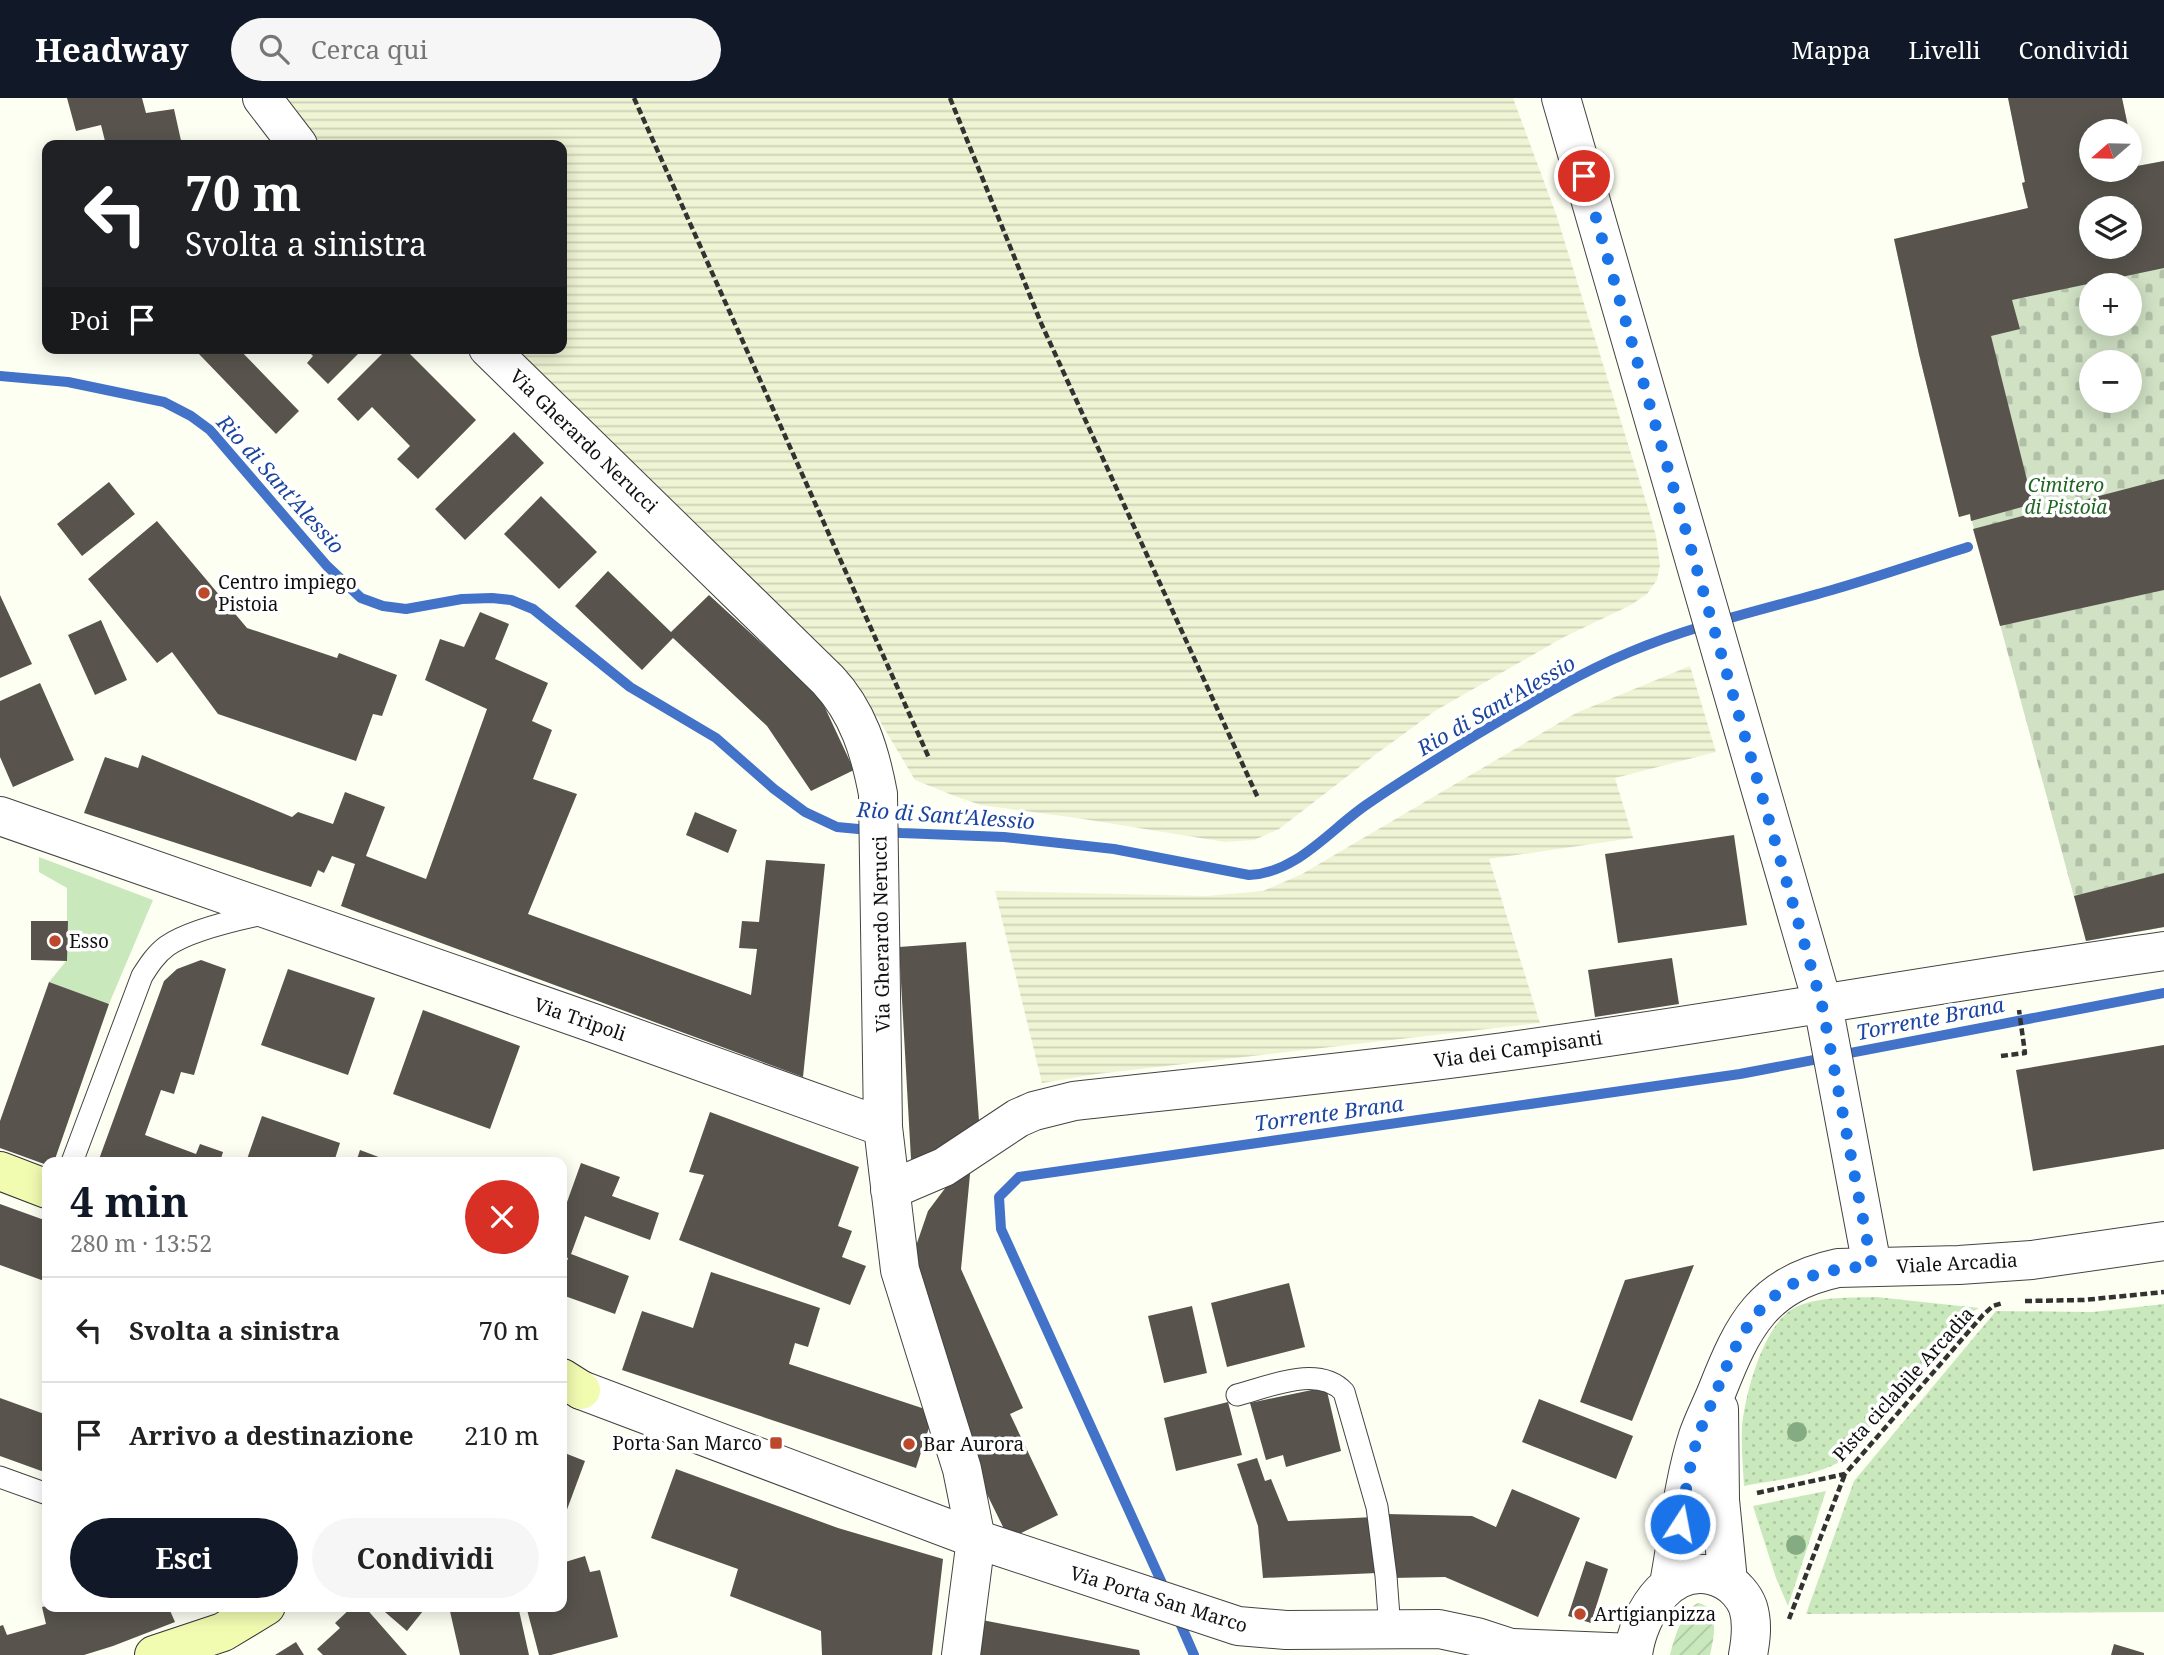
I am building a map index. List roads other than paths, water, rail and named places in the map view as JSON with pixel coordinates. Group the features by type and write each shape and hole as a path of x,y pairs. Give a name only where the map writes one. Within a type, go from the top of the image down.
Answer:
{"main road":[{"path":"0,1171 42,1187"},
{"path":"154,1655 216,1635 257,1612"}],"street":[{"path":"262,98 294,140"},
{"path":"1561,98 1825,1016 1869,1249"},
{"name":"Via Gherardo Nerucci","path":"494,354 840,692 856,720 872,758 878,794 880,861 883,1127 900,1270 962,1469 976,1539 961,1655"},
{"name":"Via Tripoli","path":"0,816 883,1127"},
{"name":"Via dei Campisanti","path":"890,1190 944,1167 1018,1118 1074,1101 1825,1016 2008,973 2164,951"},
{"name":"Viale Arcadia","path":"1669,1584 1698,1436 1727,1363 1747,1325 1760,1309 1780,1292 1819,1272 1838,1268 1869,1249 1959,1265 2032,1260 2164,1241"},
{"name":"Viale Arcadia","path":"1720,1383 1720,1500 1728,1581"},
{"name":"Via Porta San Marco","path":"568,1386 976,1539 1238,1626 1286,1630 1439,1629 1522,1652 1633,1654"},
{"path":"1633,1654 1640,1627 1656,1596 1669,1584 1695,1574 1716,1576 1728,1581 1740,1592 1747,1605 1752,1632 1748,1655"}],"lane":[{"path":"74,1157 142,976 152,960 166,947 182,938 248,917 275,912"},
{"path":"1237,1395 1298,1379 1324,1379 1336,1383 1345,1392 1377,1507 1390,1630"},
{"path":"0,1477 42,1492"}],"waterway":[{"name":"Rio di Sant'Alessio","path":"0,376 68,382 164,402 191,416 210,430 327,566 361,598 383,606 406,609 462,599 492,598 511,600 533,609 630,687 716,738 774,789 805,812 837,827 901,833 1004,837 1114,849 1249,875 1267,872 1298,858 1355,813 1422,768 1532,702 1610,661 1654,642 1704,626 1849,585 1968,547"},
{"name":"Torrente Brana","path":"1166,1592 1001,1229 999,1197 1019,1177 1740,1074 2164,993"},
{"name":"Torrente Brana","path":"1177,1616 1194,1655"}],"place":[{"name":"Centro impiego Pistoia","path":"204,593"},
{"name":"Esso","path":"55,941"},
{"name":"Porta San Marco","path":"776,1443"},
{"name":"Bar Aurora","path":"909,1444"},
{"name":"Artigianpizza","path":"1580,1614"}],"park label":[{"name":"Cimitero di Pistoia","path":"2066,496"}]}
